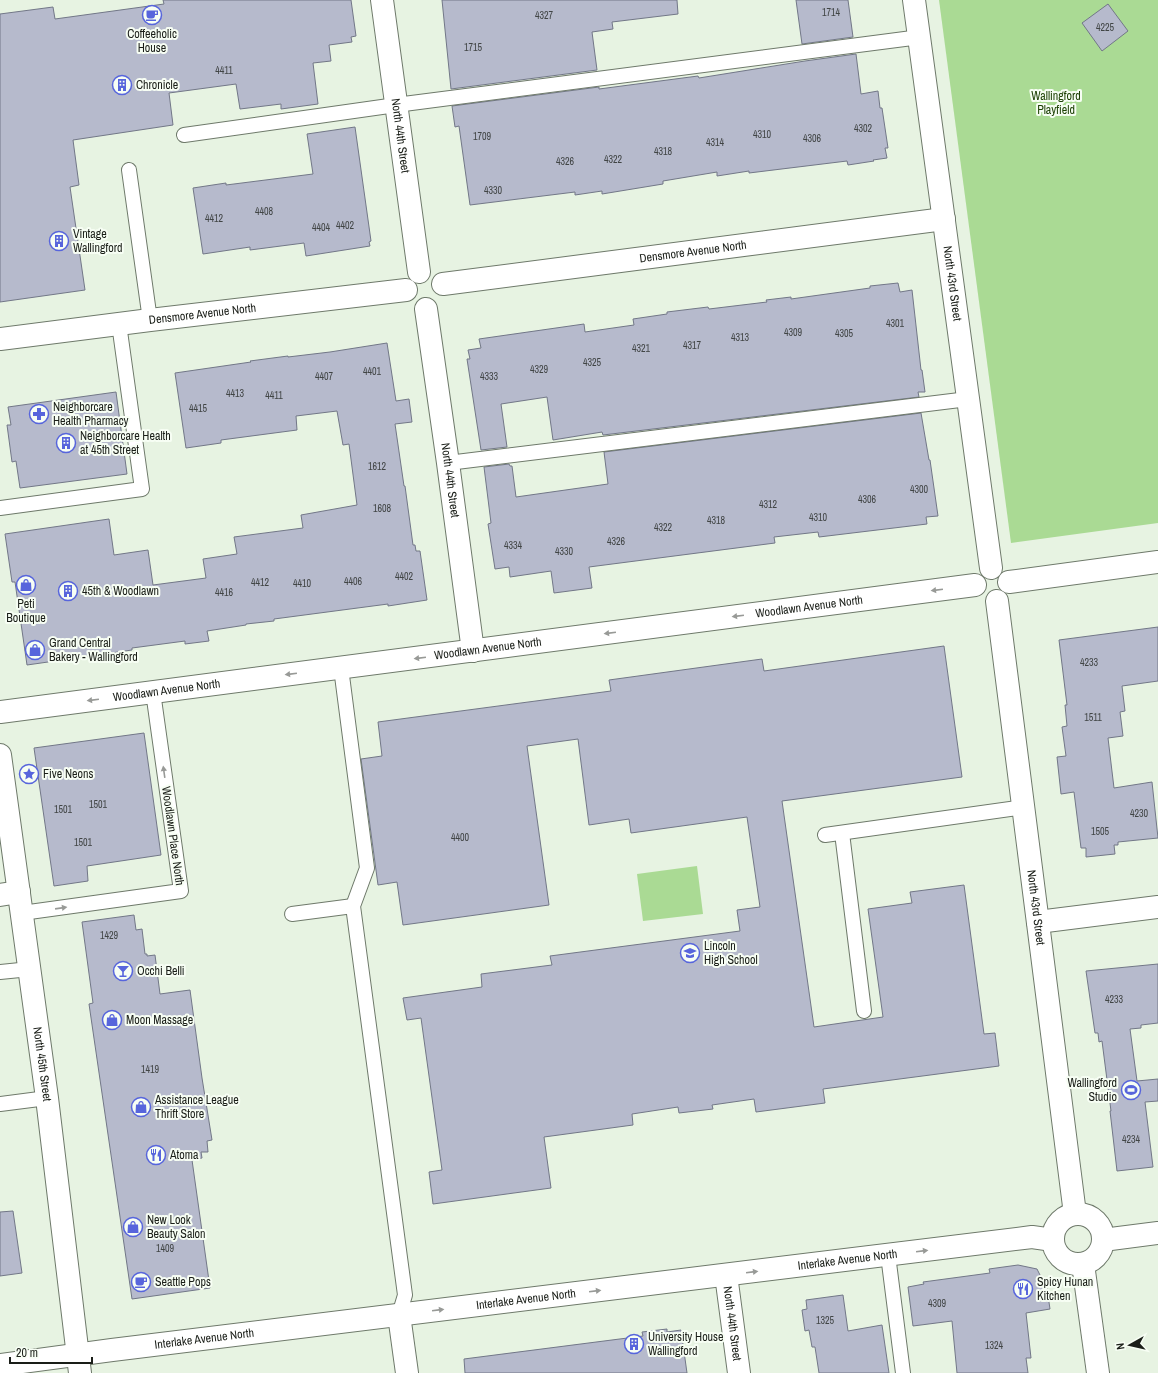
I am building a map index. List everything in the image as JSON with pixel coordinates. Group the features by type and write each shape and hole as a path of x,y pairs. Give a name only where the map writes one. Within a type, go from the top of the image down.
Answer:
{"street":[{"name":"North 44th Street","path":"382,0 419,272"},
{"name":"North 43rd Street","path":"914,0 991,568"},
{"name":"Densmore Avenue North","path":"443,284 944,219"},
{"path":"419,272 429,272 440,279 443,284 444,290 440,302 436,306 426,309 418,308 408,300 406,290 408,282 412,276 419,272"},
{"name":"Densmore Avenue North","path":"0,339 406,290"},
{"name":"North 44th Street","path":"426,309 473,651"},
{"path":"1009,582 1158,562"},
{"path":"991,568 1002,571 1006,575 1009,582 1006,595 997,601 992,602 982,598 978,594 975,585 977,577 981,572 991,568"},
{"name":"Woodlawn Avenue North","path":"0,712 975,585"},
{"name":"North 43rd Street","path":"997,601 1075,1214"},
{"name":"North 45th Street","path":"0,755 14,900 30,968 79,1364"},
{"path":"1038,922 1158,907"},
{"path":"1075,1214 1084,1214 1092,1217 1102,1230 1103,1240 1099,1254 1093,1260 1083,1264 1070,1263 1063,1260 1056,1253 1053,1245 1055,1228 1060,1221 1067,1216 1075,1214"},
{"path":"1103,1240 1158,1233"},
{"name":"Interlake Avenue North","path":"0,1365 79,1364 399,1315 1032,1237 1053,1240"},
{"path":"1083,1264 1098,1373"},
{"name":"North 44th Street","path":"726,1275 739,1373"},
{"path":"399,1315 407,1373"}],"lane":[{"path":"184,135 396,105 920,37"},
{"path":"129,170 150,320"},
{"path":"0,508 142,489 119,324"},
{"path":"448,463 968,399"},
{"path":"341,668 367,868 353,906 405,1295 399,1315"},
{"name":"Woodlawn Place North","path":"14,900 181,891 153,692"},
{"path":"825,835 1024,807"},
{"path":"842,833 864,1011"},
{"path":"292,914 353,906"},
{"path":"0,972 30,968"},
{"path":"0,1104 47,1098"},
{"path":"888,1255 903,1373"}],"green space":[{"name":"Wallingford Playfield","path":"939,0 1158,0 1158,523 1011,543"},
{"path":"697,866 703,914 643,921 637,874"}],"building":[{"path":"163,0 351,0 356,36 351,37 352,42 329,45 331,61 313,63 318,104 281,109 281,104 240,109 236,84 169,93 173,125 73,140 79,185 70,187 85,290 0,302 0,14 53,7 55,19 164,4"},
{"path":"442,0 677,0 678,14 612,22 613,29 592,32 597,70 451,89"},
{"path":"796,0 848,0 853,37 802,44"},
{"path":"1108,4 1128,31 1102,51 1082,23"},
{"path":"856,54 861,94 878,91 888,148 885,148 887,158 848,165 847,161 749,173 749,171 717,176 717,172 663,181 663,184 602,194 602,191 575,195 575,192 470,205 459,126 455,127 452,106 599,87 599,89 698,76 699,78"},
{"path":"355,127 371,241 369,242 370,246 306,256 304,243 250,250 250,247 203,254 193,188 313,174 307,134"},
{"path":"898,283 900,292 912,290 925,392 918,392 919,397 603,435 602,432 553,440 547,397 501,404 507,447 481,450 467,359 470,359 468,350 481,348 479,339 584,324 585,332 634,325 633,319 667,314 667,312 767,302 766,300 791,297 791,299"},
{"path":"387,343 396,401 409,399 412,422 395,424 413,545 415,545 416,551 420,551 427,600 274,619 274,621 207,631 209,641 185,644 185,641 27,665 15,582 12,582 5,534 109,519 114,555 148,550 153,585 206,578 203,559 237,554 234,537 303,528 301,515 357,505 349,444 343,445 337,411 296,416 297,430 221,440 221,443 186,448 175,373 251,362 250,361 330,352"},
{"name":"Neighborcare Health at 45th Street","path":"116,392 127,474 20,488 16,461 12,462 7,425 11,425 8,407"},
{"path":"921,413 930,460 938,516 926,517 927,524 819,537 818,532 774,537 775,543 589,567 592,588 554,593 551,571 510,577 509,567 495,569 488,524 491,523 484,467 509,464 512,466 516,497 608,484 604,452"},
{"path":"1158,627 1158,681 1122,686 1125,711 1120,712 1123,736 1108,738 1114,788 1152,782 1158,838 1118,842 1118,845 1114,845 1115,854 1086,857 1086,848 1081,848 1074,792 1061,794 1057,757 1066,756 1062,727 1067,726 1065,705 1067,705 1059,640"},
{"path":"944,646 962,777 782,801 814,1027 883,1017 868,909 912,903 910,892 964,885 984,1034 995,1033 999,1066 823,1089 825,1103 756,1112 754,1099 712,1105 713,1109 679,1113 678,1107 632,1114 633,1125 544,1137 551,1188 433,1204 429,1172 442,1170 421,1018 407,1020 403,998 482,987 481,974 552,965 550,956 740,931 737,910 760,907 747,817 631,833 629,819 589,825 578,739 527,746 549,905 403,925 397,882 378,885 361,759 382,756 378,722 611,691 609,680 762,659 764,671"},
{"path":"144,733 161,855 87,866 88,881 54,886 34,748"},
{"path":"134,915 136,930 142,929 145,954 147,954 147,956 155,955 160,994 190,990 212,1140 207,1141 208,1152 201,1152 202,1158 192,1160 210,1288 132,1299 89,1004 93,1003 82,922"},
{"path":"1158,964 1158,1023 1141,1025 1141,1028 1130,1029 1137,1081 1158,1079 1158,1101 1145,1102 1153,1167 1117,1171 1102,1041 1099,1042 1098,1033 1095,1033 1086,971"},
{"path":"13,1211 22,1273 0,1276 0,1212"},
{"path":"1018,1265 1037,1269 1047,1289 1050,1309 1026,1313 1031,1358 1026,1358 1028,1373 957,1373 952,1321 913,1326 908,1287 924,1284 923,1282 990,1273 989,1269"},
{"path":"843,1295 848,1331 882,1325 889,1373 819,1373 815,1347 812,1347 809,1330 805,1331 802,1310 807,1309 806,1300"},
{"name":"University House Wallingford","path":"667,1329 667,1332 681,1330 687,1373 465,1373 464,1359 643,1336 642,1332"}],"place":[{"name":"Coffeeholic House","path":"152,15"},
{"name":"Chronicle","path":"122,85"},
{"name":"Vintage Wallingford","path":"59,241"},
{"name":"Neighborcare Health Pharmacy","path":"39,414"},
{"name":"Neighborcare Health at 45th Street","path":"66,443"},
{"name":"Peti Boutique","path":"26,585"},
{"name":"45th & Woodlawn","path":"68,591"},
{"name":"Grand Central Bakery - Wallingford","path":"35,650"},
{"name":"Five Neons","path":"29,774"},
{"name":"Lincoln High School","path":"690,953"},
{"name":"Occhi Belli","path":"123,971"},
{"name":"Moon Massage","path":"112,1020"},
{"name":"Wallingford Studio","path":"1131,1090"},
{"name":"Assistance League Thrift Store","path":"141,1107"},
{"name":"Atoma","path":"156,1155"},
{"name":"New Look Beauty Salon","path":"133,1227"},
{"name":"Seattle Pops","path":"141,1282"},
{"name":"Spicy Hunan Kitchen","path":"1023,1289"},
{"name":"University House Wallingford","path":"634,1344"}]}
